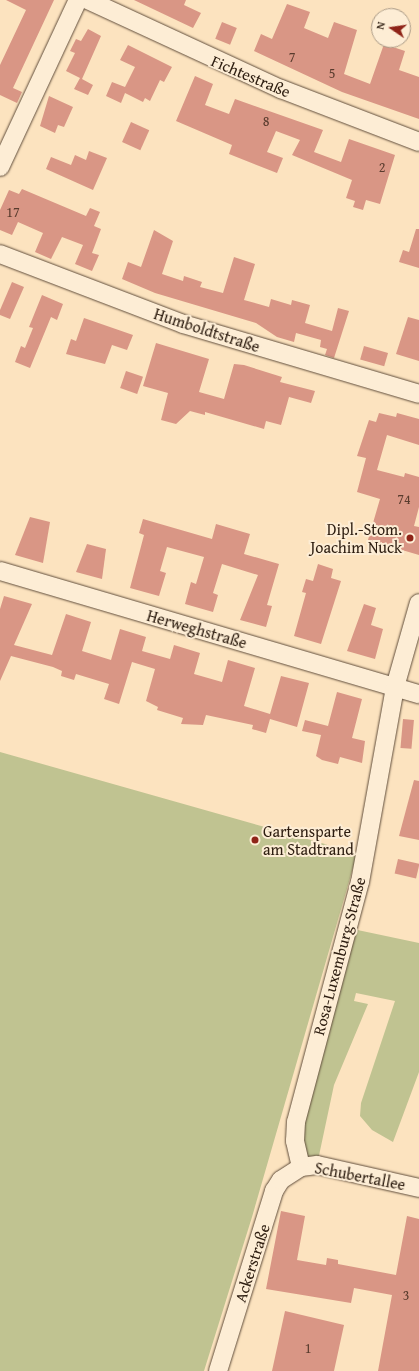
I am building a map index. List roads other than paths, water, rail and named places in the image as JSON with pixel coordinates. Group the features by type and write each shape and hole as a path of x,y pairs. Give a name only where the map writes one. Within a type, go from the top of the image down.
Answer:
{"street":[{"path":"0,167 78,0"},
{"name":"Fichtestraße","path":"88,0 281,89 419,142"},
{"name":"Humboldtstraße","path":"0,254 183,324 419,394"},
{"name":"Herweghstraße","path":"0,571 419,694"},
{"name":"Rosa-Luxemburg-Straße","path":"301,1167 295,1140 296,1122 360,882 395,687 419,603"},
{"name":"Schubertallee","path":"301,1167 317,1166 419,1188"},
{"name":"Ackerstraße","path":"218,1371 274,1191 281,1180 301,1167"}],"place":[{"name":"Dipl.-Stom. Joachim Nuck","path":"410,538"},
{"name":"Gartensparte am Stadtrand","path":"255,840"}]}
